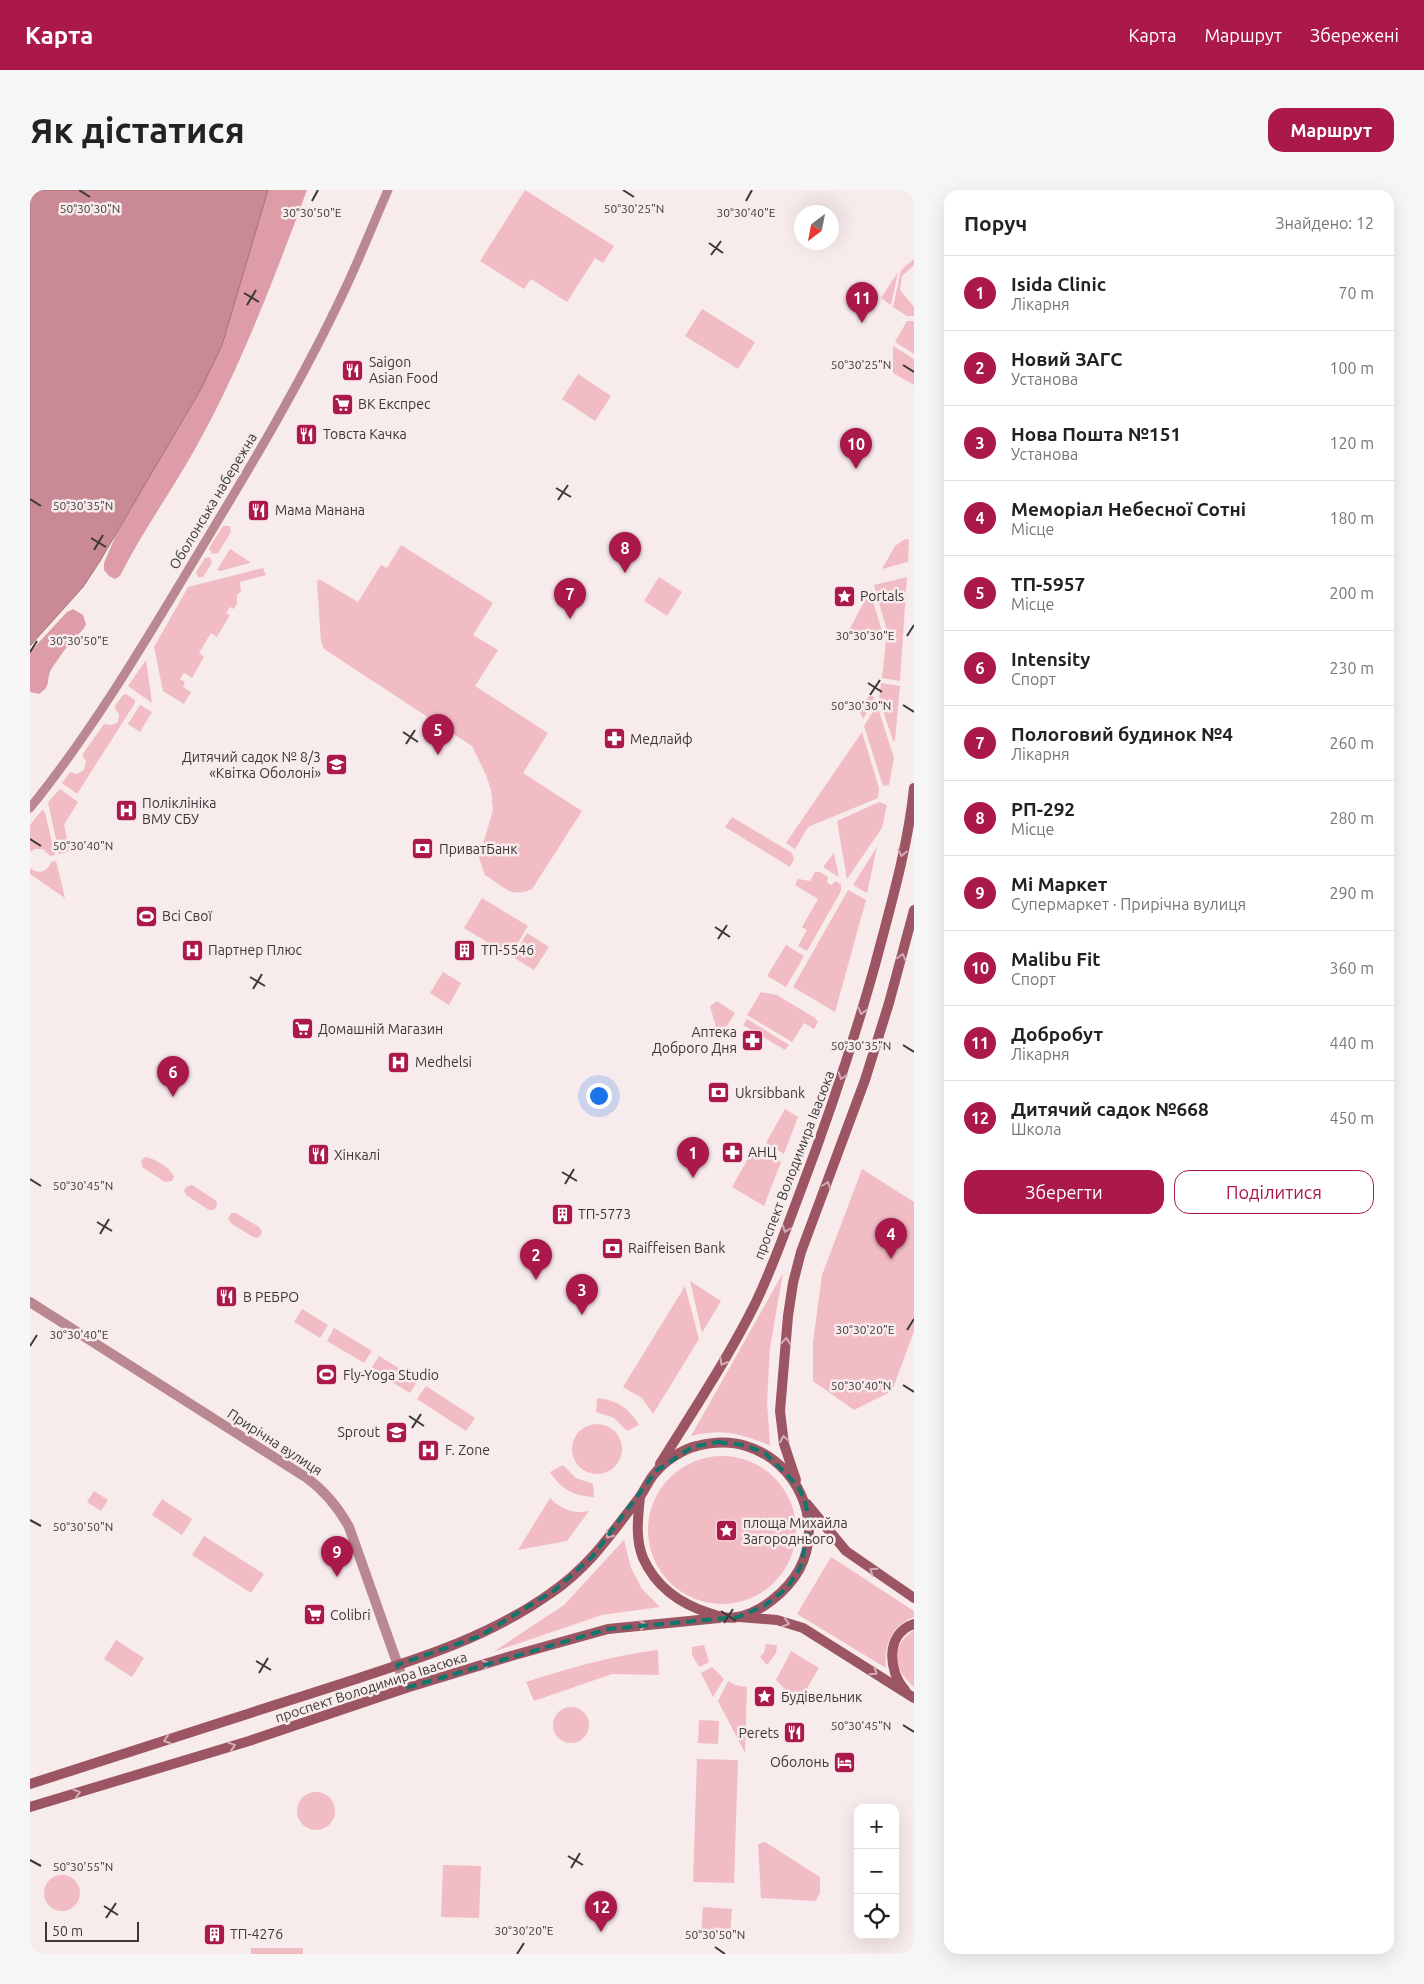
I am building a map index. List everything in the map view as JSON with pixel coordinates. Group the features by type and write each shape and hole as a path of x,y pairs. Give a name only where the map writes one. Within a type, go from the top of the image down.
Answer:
{"main road":[{"name":"проспект Володимира Івасюка","path":"656,1471 723,1361 755,1304 822,1134 857,1030 879,951 896,882 912,807 914,788"},
{"path":"738,1617 764,1606 786,1588 800,1568 807,1546 810,1525 805,1501 784,1444 780,1411 788,1316 801,1252 866,1080 914,910"},
{"path":"798,1486 784,1469 765,1454 744,1445 718,1442 692,1447 674,1457 656,1471 640,1497 637,1530 642,1556 655,1579 675,1597 697,1610 725,1618 777,1620 803,1628 912,1696"},
{"name":"проспект Володимира Івасюка","path":"30,1784 397,1665 480,1636 519,1616 548,1595 592,1557 640,1497"},
{"path":"805,1501 846,1551 914,1598"},
{"name":"проспект Володимира Івасюка","path":"30,1807 249,1741 406,1688 608,1629 725,1618"},
{"path":"912,1696 899,1683 894,1672 892,1653 900,1633 908,1626 914,1624"}],"street":[{"name":"Оболонська набережна","path":"30,808 57,773 142,646 285,405 346,288 388,190"},
{"name":"Прирічна вулиця","path":"30,1302 308,1478 323,1490 338,1508 349,1527 406,1688"}],"highlighted area":[{"path":"718,1442 744,1445 765,1453 798,1486 805,1501 810,1525 800,1568 787,1588 764,1606 738,1617 608,1629 406,1688 397,1665 480,1636 555,1590 592,1557 656,1471 692,1447"}],"shaded area":[{"path":"30,190 268,190 222,345 201,389 83,587 30,646"},
{"path":"268,190 307,190 256,322 227,387 186,465 120,576 115,579 104,570 104,563 117,532 201,389 222,345"},
{"path":"525,190 614,246 603,263 595,258 567,302 531,279 524,289 480,261"},
{"path":"914,259 914,265 902,276 900,290 914,307 914,316 907,316 893,307 901,270"},
{"path":"898,272 891,305 881,298"},
{"path":"702,309 755,342 738,369 685,336"},
{"path":"907,321 914,321 914,354 895,342"},
{"path":"893,346 914,359 914,385 893,373"},
{"path":"578,374 611,396 595,421 562,399"},
{"path":"223,526 230,526 231,532 218,553 212,554 209,548"},
{"path":"905,539 909,540 908,562 882,569 895,546"},
{"path":"401,545 493,603 473,635 498,650 475,686 548,733 523,773 582,811 532,889 525,892 518,893 507,890 485,875 479,858 493,810 491,790 472,746 324,649 321,641 317,582 319,579 358,602 381,565 387,568"},
{"path":"230,549 250,563 220,571 217,570"},
{"path":"210,557 212,563 203,577 198,577 196,572 205,558"},
{"path":"263,568 266,575 240,582 241,592 237,595 237,603 234,609 230,607 226,613 230,615 217,637 211,633 199,653 204,657 192,678 184,673 180,679 185,682 183,687 191,692 184,704 163,691 154,647 188,587"},
{"path":"659,577 682,592 667,616 644,601"},
{"path":"907,577 900,681 882,678 887,631 874,585"},
{"path":"870,591 882,631 881,638 864,641 848,632"},
{"path":"73,609 83,615 85,626 52,668 46,688 39,694 30,692 30,652 67,612"},
{"path":"146,660 152,703 128,686"},
{"path":"881,683 900,686 895,740 893,741 879,698"},
{"path":"126,694 135,700 135,703 77,794 62,783 70,772 77,774 84,770 86,761 82,755 104,724 112,725 118,722 119,714 114,707 123,695"},
{"path":"869,696 873,696 874,700 863,719 859,709"},
{"path":"140,705 152,712 140,732 128,724"},
{"path":"877,705 894,758 889,785 883,786 864,726"},
{"path":"862,732 879,788 878,798 808,827 795,849 786,843"},
{"path":"60,789 78,802 64,825 70,851 59,854 48,802"},
{"path":"879,802 887,805 882,828 847,879 837,821"},
{"path":"42,810 45,812 55,855 50,856 43,849 35,849 30,852 30,825"},
{"path":"732,817 792,853 794,859 790,867 725,827"},
{"path":"877,847 867,893 853,885"},
{"path":"834,853 839,877 823,867"},
{"path":"56,861 65,898 30,874 30,868 39,872 48,868 51,862"},
{"path":"815,872 820,872 828,877 827,882 831,885 836,881 841,885 841,891 807,951 798,946 807,930 802,927 818,899 795,885 798,879 810,881"},
{"path":"848,890 866,900 835,1012 793,987"},
{"path":"482,898 528,926 510,956 464,928"},
{"path":"527,933 549,947 534,970 513,957"},
{"path":"786,945 804,956 786,987 767,976"},
{"path":"443,972 461,983 449,1005 430,993"},
{"path":"761,992 777,995 815,1018 818,1022 814,1029 804,1023 792,1042 747,1015"},
{"path":"717,1001 735,1013 719,1038 710,1006"},
{"path":"747,1019 789,1045 785,1050 743,1025"},
{"path":"785,1109 798,1117 784,1154 766,1143"},
{"path":"755,1146 781,1162 764,1206 732,1187"},
{"path":"145,1157 157,1161 166,1167 174,1177 172,1181 165,1182 142,1167 141,1161"},
{"path":"862,1169 914,1202 914,1331 892,1391 854,1410 813,1381 813,1342 822,1275"},
{"path":"192,1185 215,1200 217,1203 216,1208 209,1210 186,1195 184,1191 186,1187"},
{"path":"231,1213 236,1213 259,1227 262,1232 260,1236 257,1238 253,1237 232,1224 228,1219"},
{"path":"783,1273 770,1348 767,1402 770,1445 731,1433 713,1432 691,1436"},
{"path":"690,1281 721,1301 702,1333"},
{"path":"685,1286 699,1339 653,1414 642,1398 623,1387"},
{"path":"302,1309 328,1325 320,1338 294,1322"},
{"path":"334,1328 372,1351 364,1363 327,1341"},
{"path":"379,1356 418,1380 410,1393 371,1369"},
{"path":"426,1386 475,1418 466,1431 417,1399"},
{"path":"597,1398 622,1406 639,1425 627,1431 614,1418 596,1412"},
{"path":"592,1424 602,1424 615,1431 622,1444 622,1454 615,1467 602,1474 592,1474 583,1470 576,1463 572,1454 572,1444 576,1435 583,1428"},
{"path":"722,1456 736,1457 750,1462 763,1468 774,1478 784,1489 790,1502 795,1516 795,1544 790,1558 784,1571 774,1582 763,1592 750,1598 736,1603 722,1604 708,1603 694,1598 681,1592 670,1582 660,1571 654,1558 649,1544 648,1530 649,1516 654,1502 660,1489 670,1478 681,1468 694,1462 708,1457"},
{"path":"563,1465 576,1478 593,1484 594,1497 574,1493 559,1483 550,1472"},
{"path":"94,1491 108,1500 101,1511 87,1502"},
{"path":"550,1498 559,1506 568,1510 578,1512 589,1511 567,1541 518,1550"},
{"path":"162,1499 192,1519 182,1535 152,1515"},
{"path":"204,1536 264,1574 251,1593 192,1555"},
{"path":"624,1540 631,1568 642,1589 660,1607 602,1615 493,1652 564,1605"},
{"path":"831,1557 914,1611 914,1617 900,1626 891,1637 886,1652 886,1668 797,1614"},
{"path":"914,1630 914,1687 898,1666 897,1651 906,1637"},
{"path":"116,1640 144,1658 132,1677 104,1659"},
{"path":"766,1644 777,1645 776,1653 767,1665 760,1657 764,1653"},
{"path":"704,1645 709,1662 699,1667 692,1655 692,1647"},
{"path":"658,1650 659,1675 612,1674 534,1701 526,1682 608,1659"},
{"path":"791,1651 819,1668 798,1703 776,1680"},
{"path":"712,1667 724,1679 713,1697 701,1673"},
{"path":"728,1681 735,1685 747,1687 745,1753 718,1701"},
{"path":"571,1707 578,1708 584,1712 588,1718 588,1732 584,1738 578,1742 571,1743 564,1742 558,1738 554,1732 553,1725 554,1718 558,1712 564,1708"},
{"path":"699,1720 719,1721 718,1744 698,1743"},
{"path":"697,1759 738,1760 734,1883 693,1882"},
{"path":"316,1792 329,1798 335,1811 329,1824 316,1830 303,1824 297,1811 303,1798"},
{"path":"765,1842 820,1877 820,1892 816,1901 761,1898 758,1844"},
{"path":"443,1865 481,1866 479,1918 441,1917"},
{"path":"62,1875 69,1876 75,1880 79,1886 79,1900 75,1906 69,1910 62,1911 55,1910 49,1906 45,1900 44,1893 45,1886 49,1880 55,1876"},
{"path":"703,1907 732,1909 730,1936 701,1934"},
{"path":"251,1948 303,1948 303,1954 251,1954"}],"place":[{"name":"Добробут","path":"862,323"},
{"name":"Saigon Asian Food","path":"353,370"},
{"name":"ВК Експрес","path":"342,404"},
{"name":"Товста Качка","path":"307,434"},
{"name":"Malibu Fit","path":"856,469"},
{"name":"Мама Манана","path":"259,510"},
{"name":"РП-292","path":"625,573"},
{"name":"Portals","path":"844,596"},
{"name":"Пологовий будинок №4","path":"570,619"},
{"name":"Медлайф","path":"614,739"},
{"name":"ТП-5957","path":"438,755"},
{"name":"Дитячий садок № 8/3 «Квітка Оболоні»","path":"337,765"},
{"name":"Поліклініка ВМУ СБУ","path":"126,811"},
{"name":"ПриватБанк","path":"423,849"},
{"name":"Всі Свої","path":"146,916"},
{"name":"Партнер Плюс","path":"192,950"},
{"name":"ТП-5546","path":"465,950"},
{"name":"Домашній Магазин","path":"302,1029"},
{"name":"Аптека Доброго Дня","path":"753,1040"},
{"name":"Medhelsi","path":"399,1062"},
{"name":"Ukrsibbank","path":"719,1093"},
{"name":"Intensity","path":"173,1097"},
{"name":"АНЦ","path":"732,1152"},
{"name":"Хінкалі","path":"318,1155"},
{"name":"Isida Clinic","path":"693,1178"},
{"name":"ТП-5773","path":"562,1214"},
{"name":"Raiffeisen Bank","path":"612,1248"},
{"name":"Меморіал Небесної Сотні","path":"891,1259"},
{"name":"Новий ЗАГС","path":"536,1280"},
{"name":"В РЕБРО","path":"227,1297"},
{"name":"Нова Пошта №151","path":"582,1315"},
{"name":"Fly-Yoga Studio","path":"327,1375"},
{"name":"Sprout","path":"396,1432"},
{"name":"F. Zone","path":"429,1450"},
{"name":"площа Михайла Загороднього","path":"727,1531"},
{"name":"Мі Маркет","path":"337,1577"},
{"name":"Colibri","path":"314,1615"},
{"name":"Будівельник","path":"765,1697"},
{"name":"Perets","path":"795,1733"},
{"name":"Оболонь","path":"845,1762"},
{"name":"Дитячий садок №668","path":"601,1932"},
{"name":"ТП-4276","path":"214,1934"}]}
